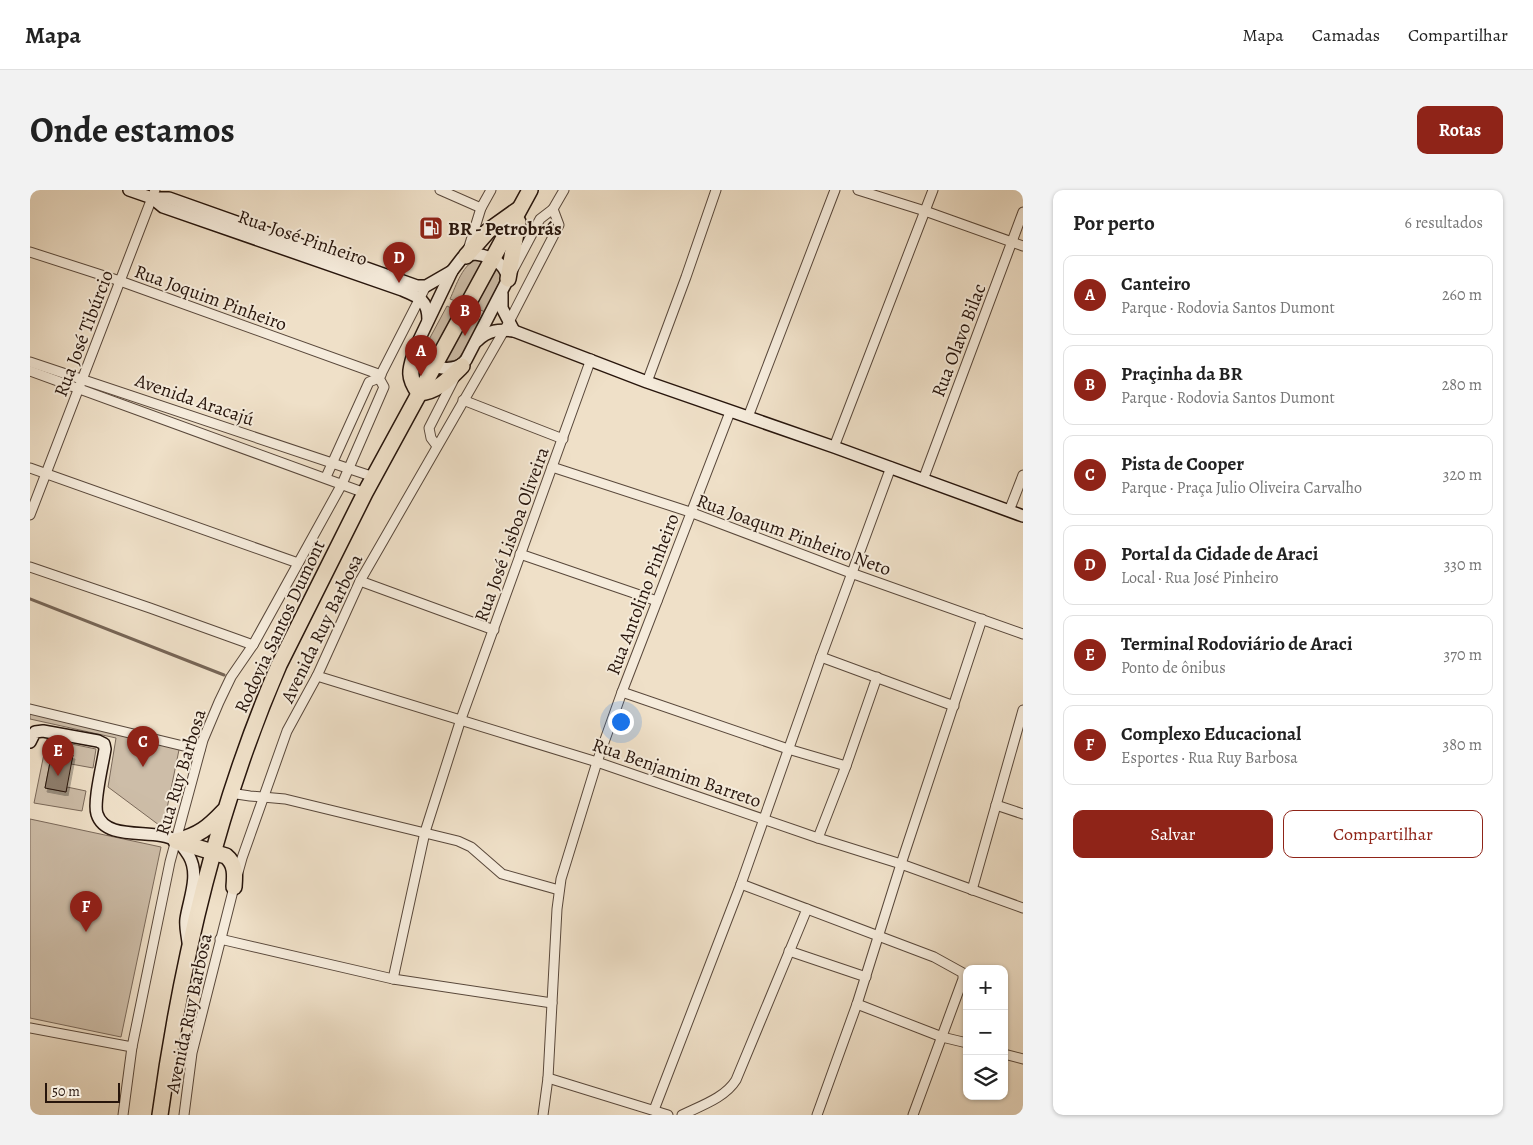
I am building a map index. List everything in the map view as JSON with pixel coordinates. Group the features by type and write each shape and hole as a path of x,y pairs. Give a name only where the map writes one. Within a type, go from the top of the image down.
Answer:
{"highway":[{"name":"Rodovia Santos Dumont","path":"160,1115 189,948 225,810 250,736 279,665 365,493 530,190"},
{"path":"466,256 488,231 520,208"},
{"path":"505,285 520,208"},
{"path":"417,348 411,367 411,376 412,382 419,393 426,393 441,386 462,366"},
{"path":"176,841 203,831 225,810"},
{"path":"176,841 221,853 231,860 236,874 234,887"}],"main road":[{"name":"Rua José Pinheiro","path":"129,190 169,198 400,281 417,286 426,286"},
{"name":"Rua José Pinheiro","path":"154,194 163,207 394,287 419,298"},
{"path":"505,285 477,341 462,366 449,370 434,365 424,360 417,348 420,337 452,271 462,258 470,254 480,254 493,259 504,267 505,285 501,304 509,328"},
{"path":"426,286 452,271"},
{"path":"419,298 425,303 428,320"},
{"path":"477,341 490,331 509,328 647,382 891,467 1023,516"},
{"path":"30,742 35,732 43,730 98,741 104,744 105,749 96,807 99,818 107,826 122,832 166,837 176,841 189,855 194,868 186,922 189,948"}],"street":[{"path":"440,190 481,208"},
{"path":"466,256 481,208 491,190"},
{"name":"Avenida Ruy Barbosa","path":"184,1115 192,1053 220,939 234,887 287,730 318,676 360,581 463,400 509,328 559,225 554,210 564,190"},
{"path":"647,382 716,190"},
{"path":"748,417 835,190"},
{"path":"858,190 925,211 1023,246"},
{"path":"834,447 933,190"},
{"name":"Rua José Tibúrcio","path":"30,515 154,194"},
{"path":"505,285 540,219 554,210"},
{"name":"Rua Olavo Bilac","path":"923,480 1023,212"},
{"name":"Rua Joquim Pinheiro","path":"30,252 120,281 380,377"},
{"path":"326,477 369,382 380,377 426,286"},
{"name":"Rua José Lisboa Oliveira","path":"393,978 425,832 460,719 591,360"},
{"name":"Avenida Aracajú","path":"30,362 365,493"},
{"path":"437,446 431,438 429,428 462,366"},
{"name":"Avenida Aracajú","path":"30,371 81,383 374,477"},
{"name":"Rua Ruy Barbosa","path":"123,1115 132,1047 168,872 200,750 231,677 252,645 342,484 384,388 380,377"},
{"path":"463,400 563,439"},
{"name":"Rua Antolino Pinheiro","path":"543,1115 548,1078 559,890 567,858 597,762 622,692 730,412"},
{"name":"Rua Joaqum Pinheiro Neto","path":"552,467 690,512 852,573 1023,634"},
{"path":"654,1110 741,884 821,656 891,467"},
{"path":"30,468 298,563"},
{"path":"1009,511 1023,475"},
{"path":"520,554 657,601"},
{"path":"30,567 252,645"},
{"path":"360,581 494,630"},
{"path":"817,1115 880,936 901,864 982,619"},
{"path":"821,656 954,706"},
{"name":"Rua Benjamim Barreto","path":"318,676 597,762 765,818 818,838 901,864 1023,908"},
{"path":"818,838 846,766 877,677"},
{"path":"622,692 788,749 846,766"},
{"path":"30,709 200,750"},
{"path":"972,890 1021,723 1023,710"},
{"path":"230,793 286,799 458,841 471,847 506,876 559,890"},
{"path":"996,805 1023,814"},
{"path":"741,884 934,957 963,972 963,978 913,1115"},
{"path":"682,1115 719,1096 732,1086 743,1064 807,909"},
{"path":"220,939 393,978 552,1003"},
{"path":"790,951 866,977"},
{"path":"857,1004 942,1037 963,1042"},
{"path":"30,1028 132,1047"},
{"path":"1008,1055 1023,1059"},
{"path":"548,1078 668,1115"}],"shaded area":[{"path":"479,259 485,262 463,304 450,299 464,270 473,261"},
{"path":"495,265 499,268 501,276 485,312 474,307"},
{"path":"447,306 457,311 432,358 425,347"},
{"path":"469,315 481,320 464,351 457,360 442,362"},
{"path":"30,713 180,745 163,828 108,787 116,738 30,719"},
{"path":"47,739 96,749 93,768 71,764 73,755 52,752 45,788 66,792 67,787 86,791 82,811 34,803"},
{"path":"30,819 161,847 121,1037 30,1018"}],"building":[{"path":"52,752 73,755 66,792 45,788"}],"waterway":[{"path":"30,599 224,675"}],"place":[{"name":"BR - Petrobrás","path":"431,228"},
{"name":"Portal da Cidade de Araci","path":"399,283"},
{"name":"Praçinha da BR","path":"465,336"},
{"name":"Canteiro","path":"421,376"},
{"name":"Pista de Cooper","path":"143,767"},
{"name":"Terminal Rodoviário de Araci","path":"58,776"},
{"name":"Complexo Educacional","path":"86,932"}]}
